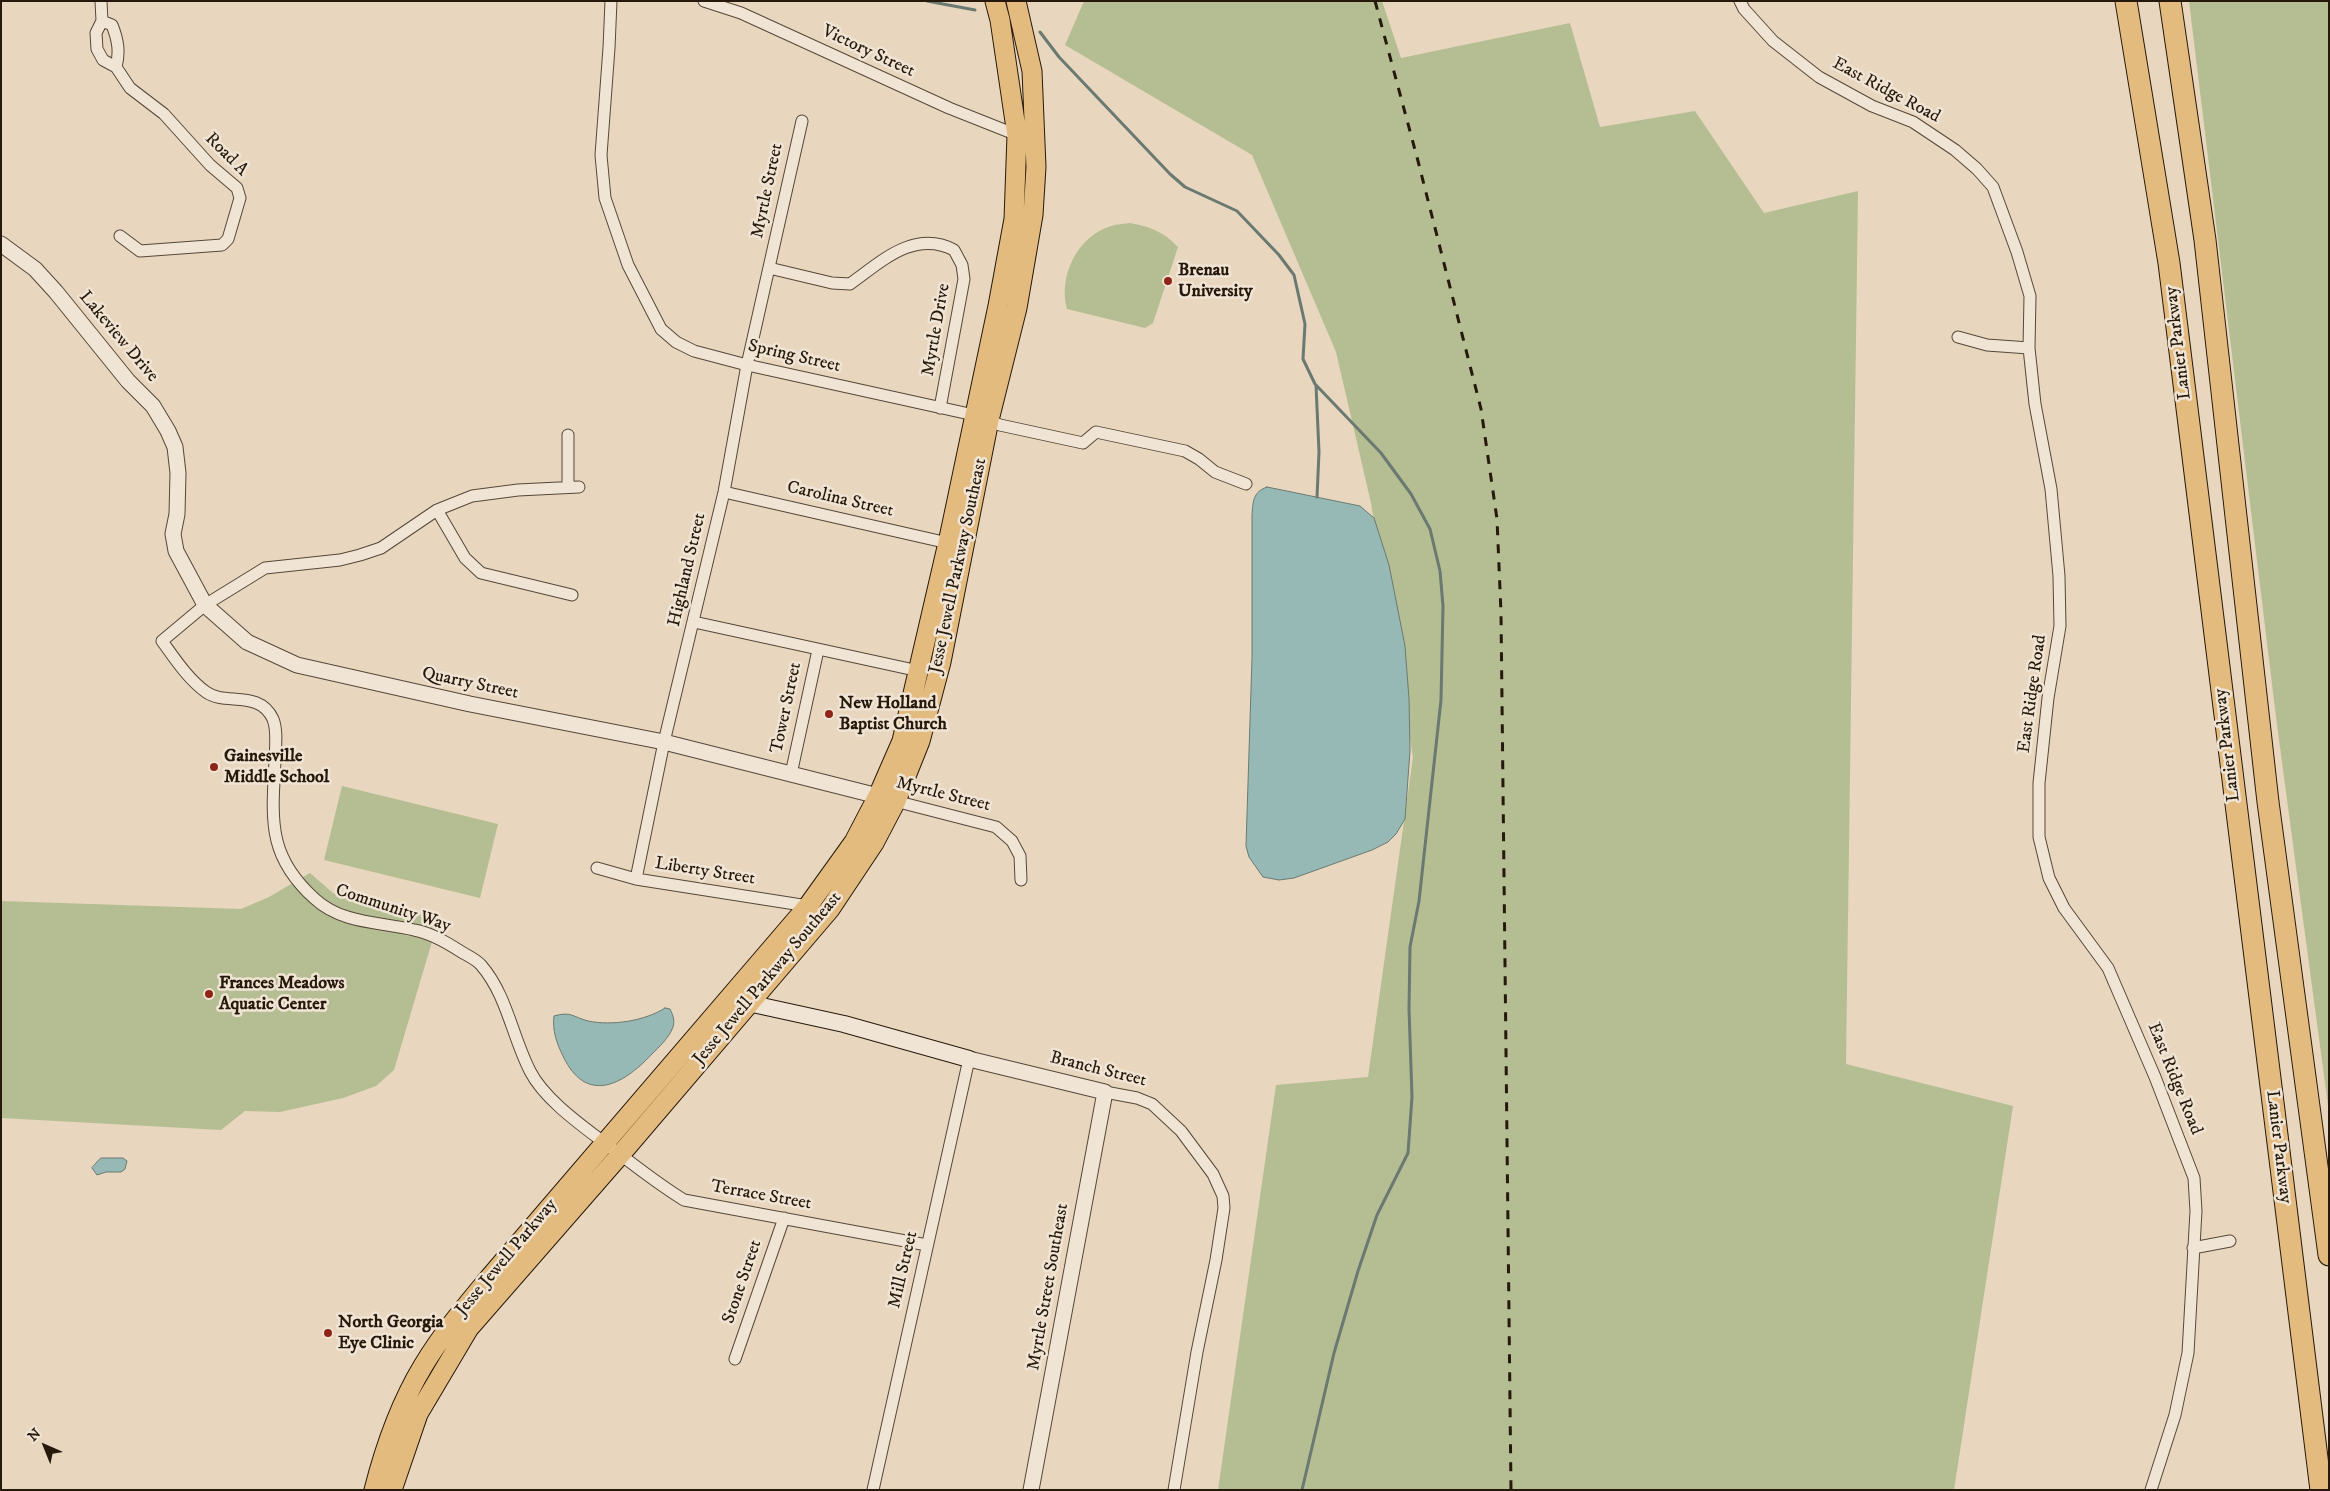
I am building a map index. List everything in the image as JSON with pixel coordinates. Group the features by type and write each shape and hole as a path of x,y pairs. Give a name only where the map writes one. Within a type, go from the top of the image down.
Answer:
{"highway":[{"name":"Lanier Parkway","path":"2126,1 2169,263 2321,1490"},
{"name":"Lanier Parkway","path":"2170,1 2205,240 2268,802 2329,1255"}],"main road":[{"name":"Jesse Jewell Parkway Southeast","path":"605,1143 808,906 887,799 920,741 941,662 998,306 1014,219 1017,135 1000,20 995,1"},
{"name":"Jesse Jewell Parkway Southeast","path":"620,1155 830,908 874,843 902,741 948,543 981,418 1017,308 1032,215 1036,167 1032,71 1016,1"},
{"path":"1024,1 1029,28 1026,42"},
{"name":"Branch Street","path":"748,1003 844,1024 969,1059"},
{"name":"Jesse Jewell Parkway","path":"374,1490 383,1453 422,1367 451,1326 490,1277 605,1143"},
{"name":"Jesse Jewell Parkway","path":"392,1490 418,1414 469,1328 620,1155"}],"street":[{"name":"Road A","path":"102,1 102,22 96,34 97,49 103,60 116,67 130,88 164,114 210,165 237,188 240,198 228,240 222,245 140,251 120,236"},
{"name":"Spring Street","path":"611,1 601,155 605,198 628,265 662,328 676,342 694,351 747,365 940,408 981,418 1000,425 1082,442 1096,432 1184,451 1199,458 1215,472 1246,484"},
{"name":"Victory Street","path":"704,1 741,13 949,108 1017,135"},
{"name":"East Ridge Road","path":"1740,1 1744,9 1773,41 1819,77 1872,106 1913,122 1955,150 1977,168 1993,187 2017,252 2030,296 2029,348 2036,404 2051,490 2059,576 2060,626 2048,698 2039,783 2039,837 2049,878 2064,908 2108,968 2154,1072 2194,1178 2196,1211 2188,1353 2175,1415 2151,1490"},
{"path":"102,22 112,25 116,34 120,53 116,67"},
{"name":"Myrtle Street","path":"769,268 802,121"},
{"name":"Lakeview Drive","path":"1,244 35,269 128,381 153,406 175,447 178,473"},
{"name":"Myrtle Drive","path":"769,268 832,283 850,284 893,252 907,247 934,244 954,250 962,265 964,279 940,408"},
{"name":"Highland Street","path":"636,879 664,742 724,492 747,365 769,268"},
{"path":"1958,337 1986,345 2029,348"},
{"path":"205,605 265,568 340,560 381,548 437,510 472,496 518,490 574,487 568,435"},
{"name":"Quarry Street","path":"178,473 177,514 173,534 176,551 205,605 247,642 296,665 470,704 664,742 887,799"},
{"name":"Carolina Street","path":"724,492 948,543"},
{"path":"437,510 465,558 481,573 572,595"},
{"name":"Community Way","path":"205,605 162,641 192,680 208,694 248,699 261,706 272,719 276,736 272,815 275,842 288,870 317,901 337,913 366,922 415,930 444,940 480,963 502,998 531,1073 556,1103 581,1126 605,1143"},
{"name":"Tower Street","path":"694,622 919,671"},
{"name":"Tower Street","path":"791,774 818,650"},
{"name":"Myrtle Street","path":"887,799 996,827 1012,840 1020,856 1021,880"},
{"name":"Liberty Street","path":"597,868 636,879 808,906"},
{"name":"Branch Street","path":"969,1059 1104,1092 1130,1096 1152,1104 1181,1131 1213,1174 1223,1196 1224,1208 1174,1490"},
{"name":"Mill Street","path":"873,1490 969,1059"},
{"name":"Myrtle Street Southeast","path":"1031,1490 1104,1092"},
{"name":"Terrace Street","path":"605,1143 656,1183 684,1200 927,1245"},
{"name":"Stone Street","path":"735,1359 784,1218"},
{"path":"2193,1248 2230,1241"}],"green space":[{"path":"1084,1 1382,1 1401,58 1570,23 1600,127 1695,111 1764,213 1858,191 1846,1064 2013,1106 1954,1490 1218,1490 1276,1085 1368,1077 1413,757 1371,503 1336,352 1252,155 1065,45"},
{"path":"2189,1 2329,1 2329,1113 2277,725"},
{"path":"1130,223 1156,230 1178,247 1153,323 1145,328 1067,309 1065,284 1073,259 1080,248 1099,231 1113,225"},
{"path":"342,786 498,824 480,898 324,860"},
{"name":"Frances Meadows Aquatic Center","path":"310,873 333,893 360,904 439,918 394,1070 376,1086 343,1098 280,1112 245,1111 221,1130 1,1118 1,901 241,909 269,897"}],"water":[{"path":"1267,487 1360,506 1374,518 1389,565 1405,646 1409,699 1410,751 1405,819 1396,834 1388,842 1372,850 1294,878 1279,880 1263,877 1249,857 1246,846 1252,658 1252,515 1253,501 1256,494"},
{"path":"665,1008 670,1009 674,1020 673,1027 666,1039 640,1066 629,1075 617,1081 605,1085 594,1085 583,1081 572,1071 559,1047 554,1026 554,1016 568,1014 588,1021 618,1023 648,1016"},
{"path":"101,1158 123,1158 127,1161 125,1169 121,1172 106,1172 97,1175 92,1168"}],"waterway":[{"path":"927,1 975,10"},
{"path":"1040,32 1059,57 1170,174 1185,187 1237,211 1279,255 1294,275 1305,324 1303,359 1315,384 1381,453 1411,494 1430,529 1440,571 1443,606 1441,700 1419,901 1410,947 1409,1009 1412,1097 1408,1153 1377,1215 1358,1271 1334,1353 1302,1490"},
{"path":"1316,385 1319,452 1317,497"}],"railway":[{"path":"1375,1 1481,409 1497,519 1501,613 1511,1490"}],"place":[{"name":"Brenau University","path":"1168,281"},
{"name":"New Holland Baptist Church","path":"829,714"},
{"name":"Gainesville Middle School","path":"214,767"},
{"name":"Frances Meadows Aquatic Center","path":"209,994"},
{"name":"North Georgia Eye Clinic","path":"328,1333"}]}
